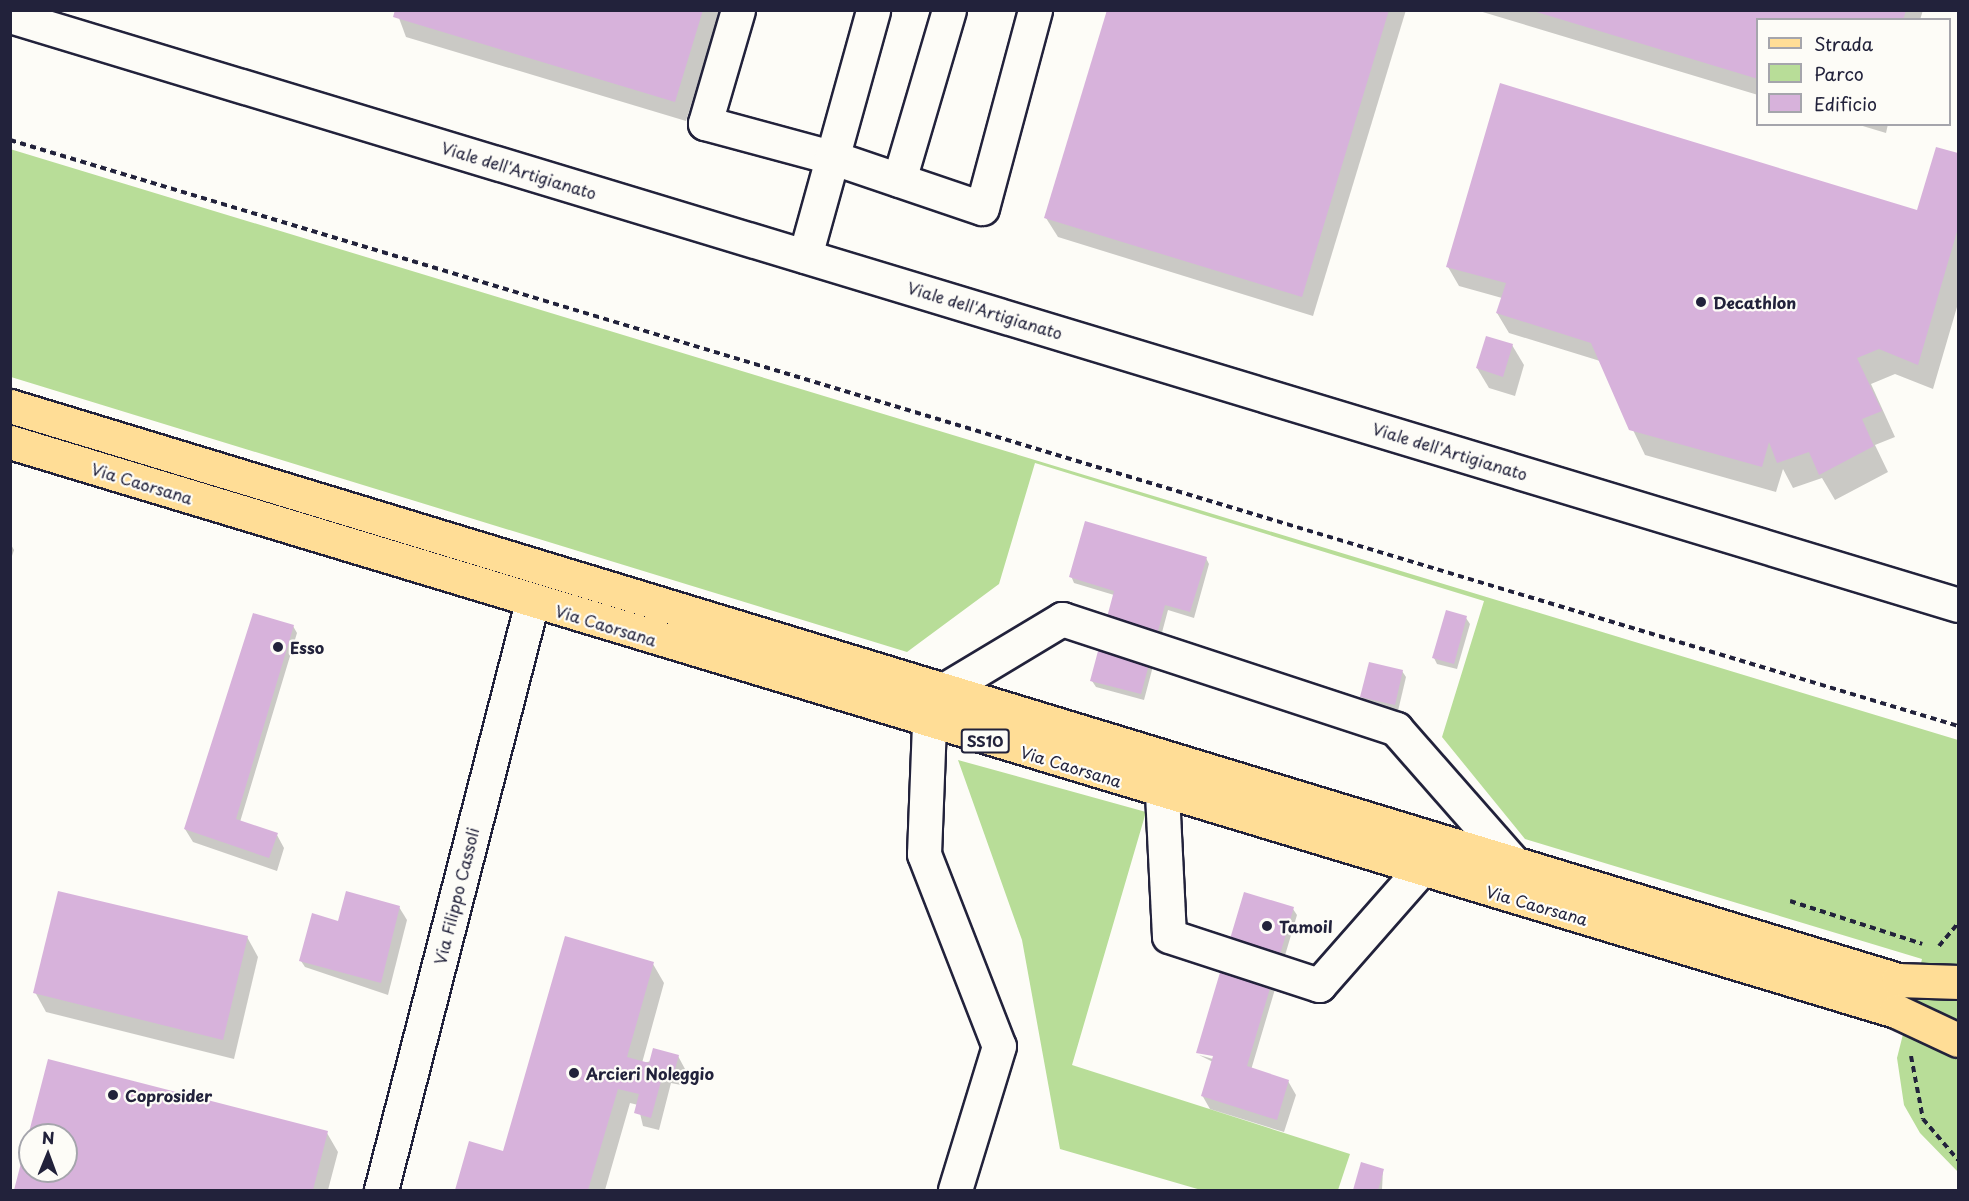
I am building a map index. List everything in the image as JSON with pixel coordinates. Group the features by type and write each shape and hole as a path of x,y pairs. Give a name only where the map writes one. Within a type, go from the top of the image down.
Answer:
{"main road":[{"name":"Via Caorsana","path":"10,406 1898,980 1959,982"},
{"name":"Via Caorsana","path":"10,442 928,723 1896,1011 1959,1040"}],"street":[{"path":"738,10 705,123 831,157 982,208 1035,10"},
{"path":"805,256 873,10"},
{"path":"899,180 949,10"},
{"name":"Viale dell'Artigianato","path":"10,16 1959,605"},
{"name":"Via Filippo Cassoli","path":"381,1191 532,602"},
{"path":"944,690 1062,619 1396,729 1513,862"},
{"path":"928,723 924,854 999,1046 955,1191"},
{"path":"1161,793 1169,936 1319,984 1420,870"}],"path":[{"path":"10,140 1959,726"},
{"path":"1790,901 1936,949"}],"green space":[{"path":"10,149 1958,740 1958,1172 1920,1133 1904,1105 1897,1058 1922,959 1525,839 1442,737 1484,601 1035,463 999,584 907,652 11,377"},
{"path":"958,760 1146,812 1072,1065 1350,1154 1338,1190 1201,1190 1060,1149 1022,940"}],"building":[{"path":"395,10 703,10 675,102 393,17"},
{"path":"1107,10 1389,10 1302,297 1044,218"},
{"path":"1530,10 1906,10 1904,18 1756,18 1756,78"},
{"path":"1500,83 1917,210 1936,147 1958,153 1958,228 1918,365 1879,349 1857,358 1882,411 1862,419 1874,446 1819,475 1809,452 1777,463 1769,442 1762,467 1629,430 1591,343 1496,313 1506,283 1446,267"},
{"path":"1486,336 1513,344 1503,377 1476,368"},
{"path":"1085,521 1207,557 1190,612 1165,605 1141,694 1090,681 1114,591 1069,577"},
{"path":"1446,610 1467,616 1454,664 1432,658"},
{"path":"253,613 294,625 236,819 278,833 269,858 184,829"},
{"path":"1369,662 1403,670 1395,705 1360,697"},
{"path":"58,891 248,936 223,1040 33,993"},
{"path":"346,891 400,906 381,983 299,961 312,913 338,921"},
{"path":"1244,892 1294,907 1247,1066 1289,1080 1277,1120 1201,1096 1213,1056 1196,1053"},
{"name":"Arcieri Noleggio","path":"565,936 654,962 627,1057 649,1063 653,1048 679,1055 674,1073 664,1070 651,1118 634,1113 639,1094 618,1089 588,1190 455,1190 469,1141 503,1151"},
{"name":"Coprosider","path":"48,1059 328,1131 313,1190 14,1190 18,1175 18,1183 78,1183 78,1123 31,1123"},
{"path":"1361,1162 1384,1169 1378,1190 1353,1190"}],"place":[{"name":"Decathlon","path":"1701,302"},
{"name":"Esso","path":"278,647"},
{"name":"Tamoil","path":"1267,926"},
{"name":"Arcieri Noleggio","path":"574,1073"},
{"name":"Coprosider","path":"113,1095"}]}
